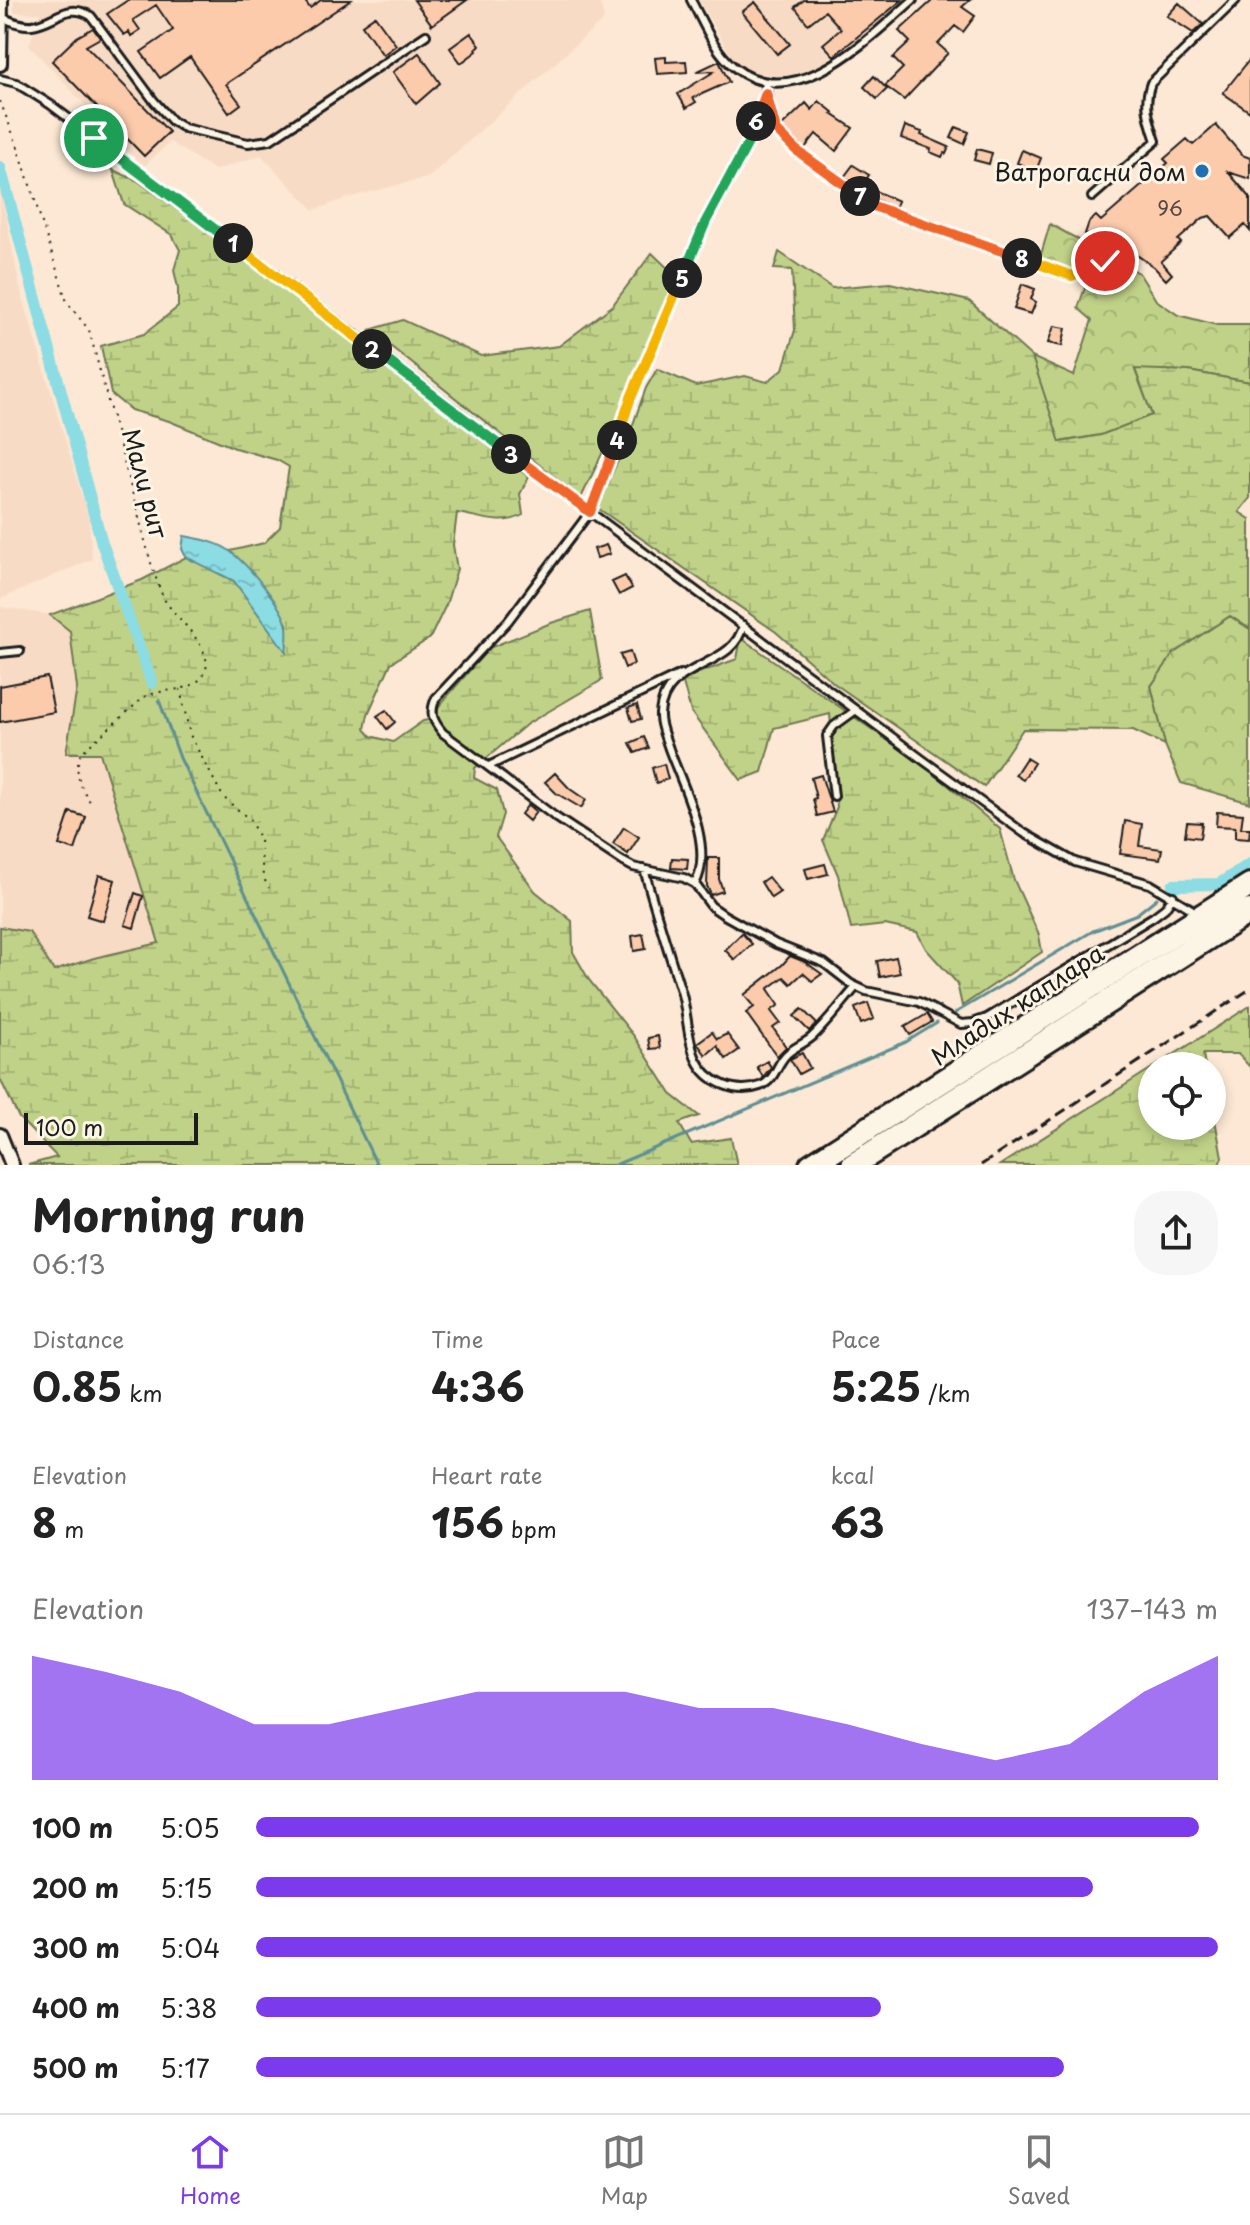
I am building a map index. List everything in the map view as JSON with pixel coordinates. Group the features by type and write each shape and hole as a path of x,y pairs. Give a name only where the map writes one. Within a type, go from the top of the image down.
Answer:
{"highway":[{"name":"Младих каплара","path":"811,1165 1250,885"},
{"name":"Младих каплара","path":"853,1165 1250,911"}],"street":[{"path":"0,64 1,0"},
{"path":"0,1135 12,1165"}],"lane":[{"path":"691,0 720,53 741,72 765,82 811,76 836,64 913,0"},
{"path":"1092,197 1156,141 1146,109 1146,96 1151,83 1236,0"},
{"path":"1,17 28,25 46,21 65,10 83,11 91,16 172,121 184,128 248,143 270,140 426,35"},
{"path":"0,79 16,83 51,105 590,512 1039,842 1075,862 1150,884 1198,913"},
{"path":"765,82 776,130 796,150 873,206 1072,276 1105,261"},
{"path":"766,93 748,143 706,221 643,367 590,512 508,621 436,698 431,707 435,724 443,733 622,861 644,869 671,873 695,884 711,906 724,915 776,944 824,963 856,987 919,1002 950,1021 961,1024 987,1018 1153,917 1165,908 1173,896"},
{"path":"489,766 723,654 735,645 743,625"},
{"path":"0,653 20,651"},
{"path":"684,673 663,698 659,718 698,830 702,871 695,884"},
{"path":"834,796 827,736 834,726 856,710"},
{"path":"644,869 682,993 693,1056 703,1071 716,1082 731,1088 746,1089 763,1085 775,1074 781,1060 812,1037 856,987"}],"path":[{"name":"Мали рит","path":"0,101 18,147 67,302 89,330 151,563 164,599 205,653 200,679 187,688 165,689 144,697 81,753 77,763 80,784 91,803"},
{"path":"179,688 190,735 223,797 250,820 260,840 263,877 269,888"}],"shaded area":[{"path":"14,0 599,0 604,19 429,177 347,198 314,210 261,155 215,170 170,142 143,167 29,45 41,13 14,12"},
{"path":"699,0 911,0 811,71 781,76 751,72 734,61"},
{"path":"0,186 20,288 89,520 92,559 0,599"},
{"path":"0,607 50,615 70,630 77,688 66,753 100,752 159,943 54,971 29,932 0,927"}],"green space":[{"path":"113,170 138,181 293,294 529,477 520,494 523,515 507,520 490,520 457,513 453,545 457,569 446,605 430,638 391,663 368,714 365,729 371,736 393,742 423,721 438,718 438,707 489,648 590,611 602,680 527,724 475,768 474,778 497,790 503,814 496,837 535,891 572,921 573,952 589,980 634,1036 671,1094 699,1116 679,1123 691,1144 731,1138 737,1165 28,1165 57,1157 19,1118 0,1079 0,927 29,932 54,971 159,943 100,753 66,753 77,688 70,631 50,615 142,580 186,557 234,581 286,650 287,624 271,597 230,551 264,543 280,527 289,467 169,421 131,410 111,394 101,346 144,334 178,307 174,270 180,250 172,235 124,204"},
{"path":"1050,224 1139,273 1156,300 1178,315 1217,325 1250,325 1250,382 1188,371 1135,370 1152,415 1101,435 1059,442 1032,357 1074,376 1092,320 1078,308 1089,276 1039,261"},
{"path":"779,252 832,288 890,283 969,301 1032,357 1060,442 1101,435 1152,415 1135,369 1188,371 1250,382 1250,498 1239,512 1250,519 1250,629 1230,616 1174,653 1151,686 1165,745 1133,730 1023,729 984,787 835,684 776,632 596,507 657,369 696,386 745,376 767,382 783,369 795,330 792,270 774,269"},
{"path":"652,253 675,275 654,345 581,498 370,330 403,320 481,356 559,346 612,306"},
{"path":"1230,616 1250,629 1250,803 1181,783 1165,745 1151,686 1173,653"},
{"path":"741,638 930,770 1000,829 1014,880 1039,935 1042,952 962,1006 957,983 926,949 917,932 885,925 851,929 838,875 823,840 837,807 830,714 774,728 762,772 741,780 691,712 682,679 737,659"},
{"path":"1250,1006 1250,1067 1238,1054 1178,1052"},
{"path":"1138,1077 1138,1140 1219,1140 1222,1157 1219,1165 1000,1165"}],"water":[{"path":"184,536 209,541 226,549 255,576 284,619 286,652 234,581 186,557 182,549"}],"building":[{"path":"128,0 304,0 310,8 321,0 351,0 226,84 241,104 229,113 190,57 160,78 141,52 173,30 156,5 133,20 140,30 131,36 129,32 124,35 107,14"},
{"path":"414,0 467,0 432,25"},
{"path":"804,0 902,0 834,56 823,44 841,29 825,11 808,24 795,7"},
{"path":"933,0 970,0 962,7 975,16 963,32 955,26 938,44 948,53 904,100 885,86 903,68 893,58 910,42 899,31"},
{"path":"755,2 790,44 777,54 742,12"},
{"path":"1179,3 1203,24 1193,33 1167,16"},
{"path":"375,16 396,45 383,55 362,25"},
{"path":"93,28 100,38 86,46 169,132 144,156 52,61 77,37"},
{"path":"471,33 480,45 461,63 450,48"},
{"path":"419,53 440,83 416,104 393,72"},
{"path":"666,57 666,62 686,61 687,72 657,74 655,58"},
{"path":"1250,59 1250,112 1223,93"},
{"path":"719,61 729,82 693,98 696,102 686,108 678,94 715,71 696,72"},
{"path":"874,76 887,89 877,99 864,87"},
{"path":"819,101 853,128 836,151 816,134 804,149 781,127 806,103 812,110"},
{"path":"1216,125 1242,155 1250,158 1250,179 1228,172 1250,197 1250,231 1245,225 1230,238 1210,216 1203,218 1178,240 1181,243 1161,261 1172,274 1166,280 1138,256 1085,234 1089,222 1096,216 1101,221 1168,163 1164,159 1187,139 1193,145"},
{"path":"905,126 949,147 946,154 942,157 930,152 931,149 901,138"},
{"path":"956,127 969,132 964,144 951,138"},
{"path":"977,149 992,153 989,164 974,160"},
{"path":"1022,150 1041,158 1036,171 1017,163"},
{"path":"853,165 869,175 860,188 844,177"},
{"path":"875,191 898,201 895,208 872,198"},
{"path":"1022,284 1035,289 1031,299 1036,302 1031,314 1014,309"},
{"path":"1054,326 1066,328 1062,346 1048,343"},
{"path":"606,545 610,554 597,558 594,549"},
{"path":"625,576 632,588 619,595 612,582"},
{"path":"630,652 634,664 625,668 620,655"},
{"path":"47,677 54,712 0,722 0,686"},
{"path":"637,705 641,719 632,721 628,708"},
{"path":"386,710 395,722 387,729 377,716"},
{"path":"644,737 649,748 635,753 630,743"},
{"path":"1026,758 1034,763 1023,780 1015,775"},
{"path":"664,764 668,779 656,783 652,768"},
{"path":"555,773 586,800 581,808 556,793 545,782"},
{"path":"821,775 833,812 817,816 811,778"},
{"path":"528,805 536,812 529,821 521,814"},
{"path":"70,812 86,817 75,850 59,845"},
{"path":"1217,812 1243,814 1241,828 1250,828 1249,839 1235,838 1235,827 1216,826"},
{"path":"1125,821 1142,824 1139,846 1162,849 1160,859 1120,854"},
{"path":"1187,822 1202,823 1200,838 1185,836"},
{"path":"624,827 639,837 628,854 613,844"},
{"path":"672,858 688,859 687,869 671,868"},
{"path":"708,858 719,858 719,879 723,891 711,895 707,886"},
{"path":"825,864 828,874 808,879 805,869"},
{"path":"99,875 115,880 103,921 87,916"},
{"path":"768,877 780,892 771,898 761,882"},
{"path":"135,893 143,896 134,928 125,925"},
{"path":"742,933 752,944 735,960 725,950"},
{"path":"643,934 646,949 634,951 632,936"},
{"path":"790,956 822,974 812,981 803,973 791,984 784,977 768,989 779,1005 771,1011 780,1023 773,1028 786,1047 777,1056 746,1013 754,1007 744,995"},
{"path":"896,957 900,973 880,977 877,961"},
{"path":"868,1003 874,1019 861,1024 855,1008"},
{"path":"802,1009 817,1024 809,1031 794,1016"},
{"path":"927,1014 932,1022 910,1035 905,1027"},
{"path":"712,1032 717,1039 727,1034 739,1050 726,1059 717,1046 706,1055 697,1043"},
{"path":"658,1036 660,1048 650,1049 648,1038"},
{"path":"802,1053 810,1068 799,1074 790,1059"},
{"path":"767,1061 771,1067 763,1077 757,1067"}],"waterway":[{"path":"0,167 102,543 152,683"},
{"path":"159,700 180,758 377,1165"},
{"path":"1173,885 1219,884 1250,864"},
{"path":"955,1013 1093,931 1137,914 1157,898"},
{"path":"615,1165 906,1042 937,1023"}],"railway":[{"path":"981,1165 1250,989"}],"place":[{"name":"Ватрогасни дом","path":"1202,171"}],"route":[{"path":"94,138 590,512 643,367 706,221 748,143 766,93 776,130 796,150 873,206 1072,276 1105,261"}]}
